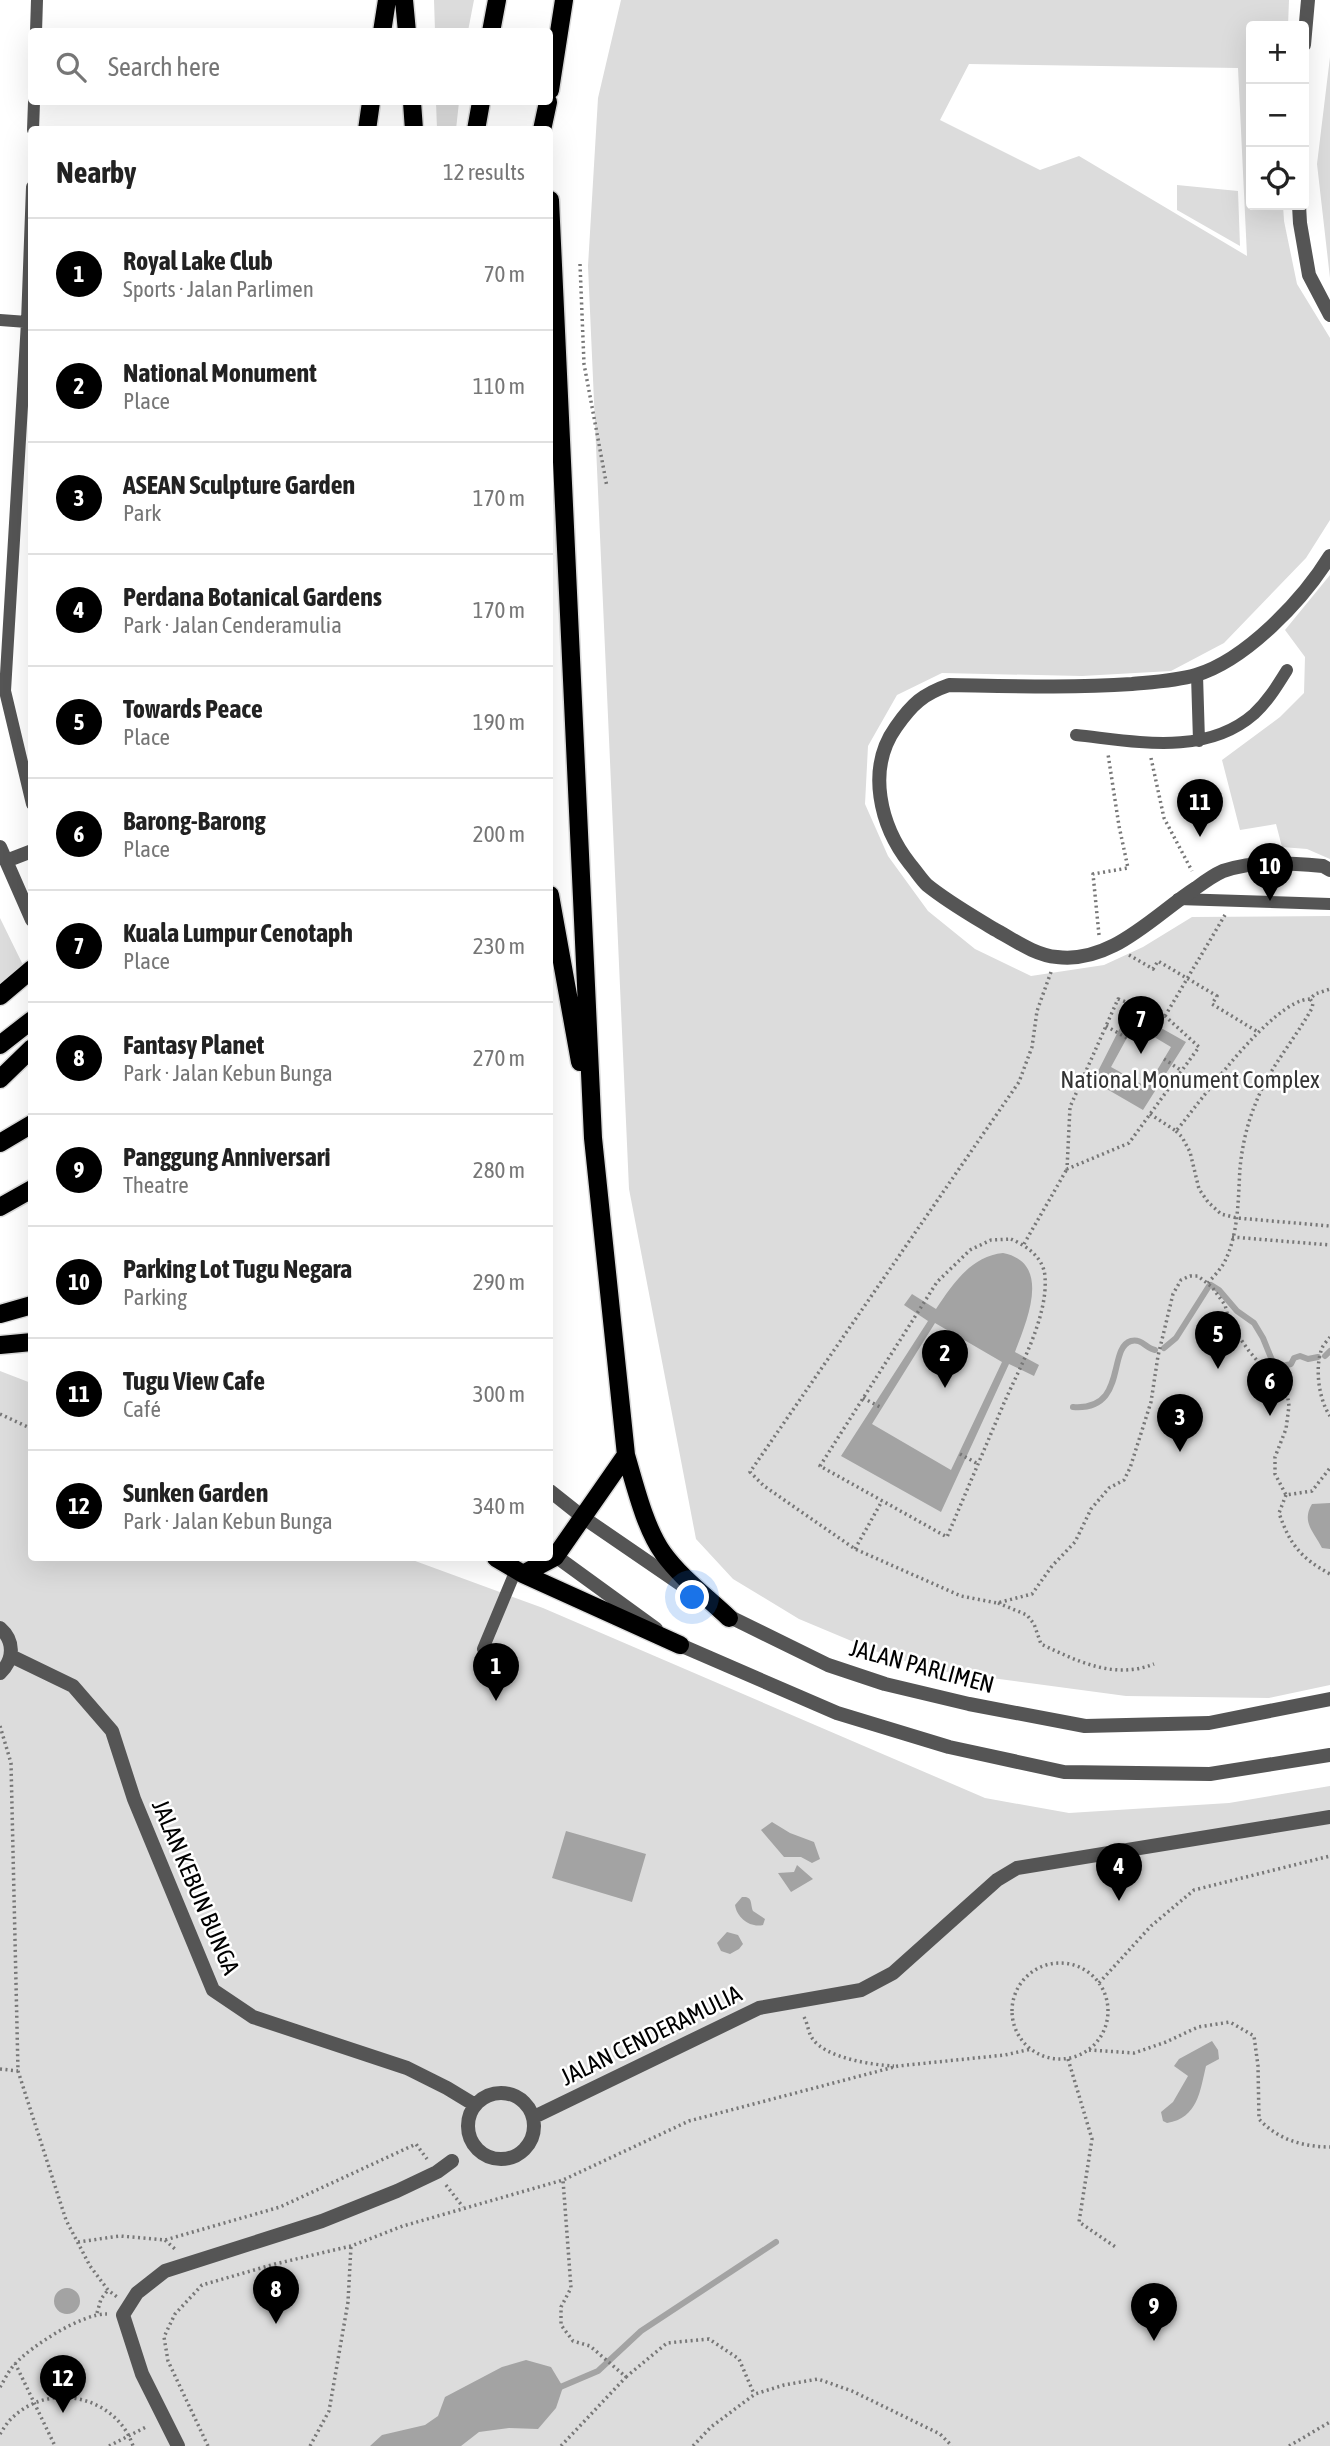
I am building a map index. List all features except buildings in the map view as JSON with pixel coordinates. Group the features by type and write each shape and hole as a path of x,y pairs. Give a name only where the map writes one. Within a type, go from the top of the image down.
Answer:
{"main road":[{"path":"383,28 387,0"},
{"path":"404,0 407,28"},
{"path":"492,28 497,0"},
{"path":"553,71 564,0"},
{"path":"368,126 371,105"},
{"path":"412,105 414,126"},
{"path":"478,126 481,105"},
{"path":"553,265 593,1138 626,1455 641,1506 662,1551 683,1576 729,1618"},
{"path":"553,912 593,1138"},
{"path":"0,996 28,972"},
{"path":"0,1045 28,1023"},
{"path":"0,1079 28,1052"},
{"path":"0,1143 28,1126"},
{"path":"0,1207 28,1191"},
{"path":"0,1314 28,1307"},
{"path":"0,1345 28,1342"},
{"path":"553,1553 584,1518 626,1455"},
{"path":"501,1561 519,1572 680,1645"},
{"path":"519,1572 539,1561"}],"street":[{"path":"1306,21 1308,0"},
{"path":"1299,210 1309,275 1330,315"},
{"path":"1330,556 1289,611 1232,658 1197,675 1098,686 949,685 929,692 907,712 889,737 879,771 882,807 887,827 905,858 925,883 967,913 1027,947 1056,957 1080,956 1108,949 1178,899 1222,872 1276,862 1323,866 1330,870"},
{"path":"0,847 28,910"},
{"path":"6,861 28,853"},
{"name":"JALAN PARLIMEN","path":"553,1493 584,1518 729,1618 828,1665 886,1684 969,1704 1084,1726 1209,1723 1330,1699"},
{"path":"553,1555 680,1645 837,1713 949,1747 1064,1772 1210,1774 1330,1755"},
{"path":"0,1628 6,1633 11,1644 11,1656 0,1673"},
{"name":"JALAN KEBUN BUNGA","path":"11,1656 73,1686 112,1731 134,1799 213,1990 253,2017 407,2068 475,2105"},
{"name":"JALAN CENDERAMULIA","path":"534,2117 759,2008 861,1990 893,1973 997,1880 1017,1868 1330,1817"},
{"path":"500,2092 515,2095 526,2104 534,2117 534,2135 524,2151 507,2159 481,2153 469,2136 467,2125 469,2114 475,2105 486,2096 500,2092"},
{"path":"178,2446 142,2374 125,2310 146,2284 165,2270 322,2221 397,2191 437,2172 452,2161"}],"lane":[{"path":"36,28 37,0"},
{"path":"33,126 34,105"},
{"path":"28,295 3,693 28,789"},
{"path":"0,320 27,322"},
{"path":"1076,735 1147,742 1199,741 1231,729 1253,714 1272,694 1287,670"},
{"path":"1197,675 1199,741"},
{"path":"1178,899 1330,904"},
{"path":"483,1649 519,1572"}],"path":[{"path":"580,264 584,364 607,487"},
{"path":"1106,738 1128,868 1093,874 1108,949 1153,970 1158,961 1217,996 1212,1004 1258,1032"},
{"path":"1147,742 1164,818 1199,886"},
{"path":"1165,1016 1233,901"},
{"path":"1056,957 1037,1011 1031,1047 1019,1082 750,1472 764,1486 855,1549 961,1597 997,1603 1027,1615 1034,1624 1041,1644 1107,1670 1127,1671 1154,1664"},
{"path":"1310,999 1314,994 1330,989"},
{"path":"1024,1244 1068,1169 1070,1107 1118,999 1165,1016 1199,1047 1129,1143 1068,1169"},
{"path":"1176,1131 1258,1032 1280,1013 1303,999 1310,999"},
{"path":"1208,1283 1224,1264 1237,1218 1244,1142 1254,1106 1277,1061 1312,1008 1310,999"},
{"path":"1106,1026 1127,1038"},
{"path":"1164,1059 1182,1071"},
{"path":"1150,1114 1182,1137 1190,1152 1193,1173 1205,1197 1221,1214 1237,1218 1330,1226"},
{"path":"1232,1237 1330,1245"},
{"path":"1011,1239 1024,1244 1036,1255 1045,1273 1045,1298 1024,1357 947,1537 820,1466 937,1282 970,1250 991,1240 1011,1239"},
{"path":"997,1603 1032,1594 1052,1566 1075,1542 1091,1509 1109,1488 1124,1480 1142,1437 1173,1294 1181,1280 1189,1276 1198,1276 1208,1283 1225,1305 1230,1324 1255,1358 1286,1385 1289,1406 1286,1429 1275,1457 1275,1474 1286,1495 1279,1513 1284,1530 1307,1561 1330,1574"},
{"path":"1330,1337 1321,1350 1319,1380 1324,1407 1330,1416"},
{"path":"863,1398 882,1409"},
{"path":"0,1414 28,1427"},
{"path":"960,1454 978,1464"},
{"path":"1286,1495 1311,1491 1330,1468"},
{"path":"855,1549 882,1501"},
{"path":"0,1726 10,1763 18,2071 66,2220 90,2266 125,2310"},
{"path":"1099,1983 1151,1926 1194,1890 1330,1856"},
{"path":"1061,1963 1076,1965 1089,1973 1099,1983 1106,1997 1106,2026 1099,2040 1089,2050 1068,2059 1055,2059 1031,2049 1020,2039 1014,2025 1014,1996 1021,1982 1046,1965 1061,1963"},
{"path":"787,2003 800,2010 807,2021 810,2036 817,2045 833,2053 882,2066 1005,2055 1031,2049"},
{"path":"1089,2050 1134,2053 1198,2027 1230,2022 1254,2036 1258,2066 1259,2119 1272,2133 1313,2147 1330,2147"},
{"path":"1068,2059 1092,2138 1079,2222 1117,2248"},
{"path":"208,2446 168,2361 164,2337 174,2314 202,2286 275,2264 351,2246 403,2225 563,2180 689,2121 898,2066"},
{"path":"0,2069 18,2071"},
{"path":"78,2242 120,2236 164,2240 280,2207 416,2144 463,2207"},
{"path":"563,2180 571,2288 561,2307 561,2325 573,2342 590,2346 626,2377"},
{"path":"310,2446 329,2411 348,2302 351,2246"},
{"path":"97,2314 101,2299 108,2290"},
{"path":"0,2387 15,2364 55,2333 97,2314 125,2310"},
{"path":"561,2446 626,2377 667,2343 709,2339 739,2359 755,2394"},
{"path":"15,2364 55,2446"},
{"path":"693,2446 718,2421 755,2394 818,2379 852,2390 940,2434 952,2446"},
{"path":"0,2434 13,2416 34,2403 56,2397 79,2398 100,2406 118,2420 130,2435 133,2446"},
{"path":"109,2446 163,2418"},
{"path":"1289,2446 1330,2422"}],"green space":[{"path":"434,0 474,0 469,28 435,28"},
{"name":"National Monument Complex","path":"621,0 1289,0 1288,21 1246,21 1246,210 1283,210 1297,284 1330,338 1330,520 1306,558 1224,643 1171,671 1082,676 942,673 897,695 868,746 865,804 888,856 928,911 975,949 1031,976 1104,965 1143,947 1192,917 1330,916 1330,1685 1269,1698 1126,1696 939,1671 885,1655 799,1619 733,1579 696,1539 629,1189 588,266 598,98","holes":["969,64 1238,68 1247,256 1079,156 1040,170 940,120"]},
{"path":"1330,57 1330,278 1317,164"},
{"path":"436,105 459,105 456,126 437,126"},
{"path":"1177,185 1238,191 1240,246 1177,210"},
{"path":"1330,575 1330,859 1307,849 1282,847 1276,824 1240,830 1222,760 1280,717 1304,693 1305,657 1285,630"},
{"path":"0,918 23,965 0,983"},
{"path":"0,1371 28,1382 28,1561 415,1561 543,1608 985,1798 1069,1813 1229,1803 1330,1786 1330,2446 0,2446"}],"shaded area":[{"path":"1129,1010 1186,1042 1143,1110 1093,1081","holes":["1134,1025 1171,1047 1147,1087 1111,1067"]},
{"path":"1003,1253 1018,1259 1028,1268 1032,1295 1015,1352 1039,1365 1034,1376 1009,1364 941,1512 841,1456 928,1321 904,1305 912,1294 936,1309 964,1273 992,1255","holes":["935,1323 1002,1362 951,1470 872,1424"]},
{"path":"1330,1503 1330,1549 1322,1548 1310,1527 1308,1516 1312,1504"},
{"path":"772,1822 790,1833 814,1842 820,1859 812,1863 801,1857 784,1857 761,1830"},
{"path":"566,1831 646,1854 632,1902 552,1878"},
{"path":"797,1865 813,1879 791,1892 778,1873 794,1872"},
{"path":"742,1897 750,1899 753,1911 765,1919 763,1925 749,1923 738,1914 735,1905"},
{"path":"727,1932 738,1935 743,1944 730,1954 721,1951 717,1943"},
{"path":"1212,2041 1218,2050 1219,2059 1206,2066 1196,2102 1185,2116 1167,2123 1163,2121 1161,2112 1173,2102 1188,2076 1174,2066 1179,2059"},
{"path":"67,2288 76,2292 80,2301 76,2310 67,2314 58,2310 54,2301 58,2292"},
{"path":"526,2360 551,2367 563,2387 556,2408 538,2429 509,2428 479,2432 461,2446 370,2446 382,2435 425,2425 438,2416 445,2397 502,2367"}],"waterway":[{"path":"1211,1285 1219,1290 1237,1311 1254,1323 1274,1365 1278,1367 1291,1364 1294,1358 1300,1356 1308,1359 1318,1357"},
{"path":"1164,1348 1176,1338 1209,1286"},
{"path":"1073,1407 1090,1406 1102,1399 1114,1378 1124,1346 1131,1341 1138,1341 1155,1350"},
{"path":"1325,1356 1330,1351"},
{"path":"558,2388 598,2371 641,2331 776,2242"}],"place":[{"name":"Tugu View Cafe","path":"1200,837"},
{"name":"Parking Lot Tugu Negara","path":"1270,901"},
{"name":"Kuala Lumpur Cenotaph","path":"1141,1054"},
{"name":"Towards Peace","path":"1218,1369"},
{"name":"National Monument","path":"945,1388"},
{"name":"Barong-Barong","path":"1270,1416"},
{"name":"ASEAN Sculpture Garden","path":"1180,1452"},
{"name":"Royal Lake Club","path":"496,1701"},
{"name":"Perdana Botanical Gardens","path":"1119,1901"},
{"name":"Fantasy Planet","path":"276,2324"},
{"name":"Panggung Anniversari","path":"1154,2341"},
{"name":"Sunken Garden","path":"63,2413"}]}
